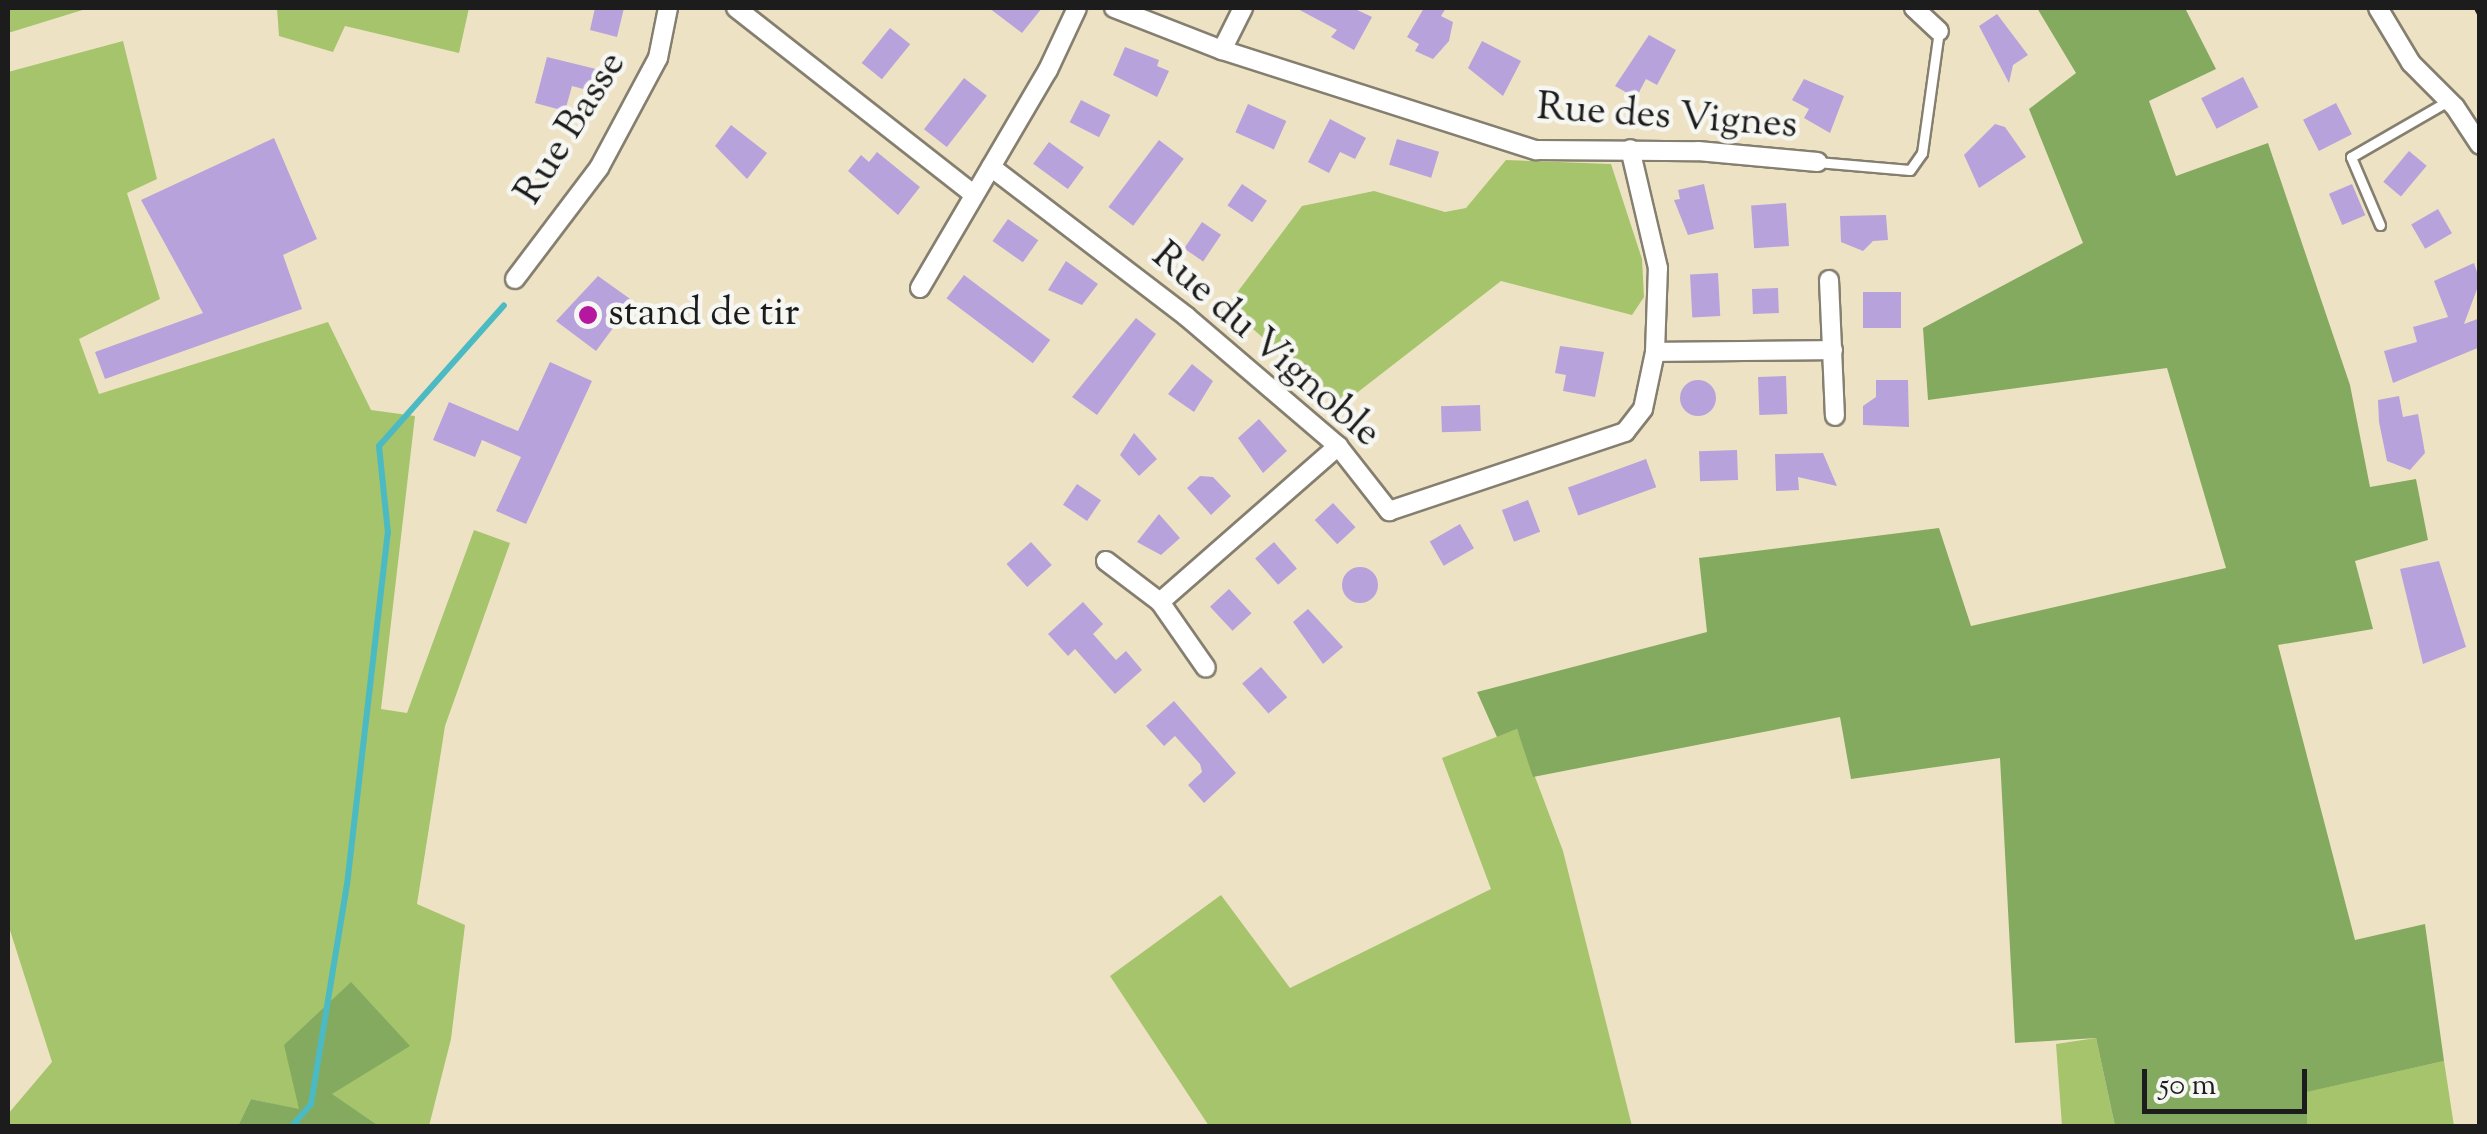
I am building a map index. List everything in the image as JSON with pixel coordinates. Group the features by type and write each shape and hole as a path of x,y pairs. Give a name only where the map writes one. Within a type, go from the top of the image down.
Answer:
{"street":[{"name":"Rue Basse","path":"515,278 600,168 658,58 668,8"},
{"path":"736,8 973,194"},
{"path":"920,288 991,168 1077,8"},
{"name":"Rue des Vignes","path":"1114,8 1222,50 1536,150 1630,149 1817,162"},
{"path":"1222,50 1243,8"},
{"path":"1914,8 1940,31"},
{"path":"2378,8 2411,63 2448,101 2480,145"},
{"name":"Rue du Vignoble","path":"991,168 1188,316 1338,446 1389,511 1625,432 1643,409 1655,352 1658,268 1630,149"},
{"path":"1829,280 1835,416"},
{"path":"1655,352 1832,350"},
{"path":"1160,602 1338,446"},
{"path":"1106,561 1160,602 1206,668"}],"lane":[{"path":"1817,162 1910,170 1922,153 1940,31"},
{"path":"2380,225 2351,157 2448,101"}],"green space":[{"path":"8,8 89,8 8,33"},
{"path":"277,8 469,8 459,53 345,26 333,52 279,36"},
{"path":"2037,8 2185,8 2216,69 2149,101 2176,176 2268,143 2350,385 2370,487 2416,479 2428,540 2355,561 2373,629 2278,645 2355,940 2425,924 2444,1061 2307,1092 2307,1126 2115,1126 2096,1038 2015,1043 2000,758 1851,779 1840,717 1533,777 1517,729 1497,737 1477,692 1707,632 1699,558 1939,528 1971,626 2226,568 2167,368 1928,400 1923,328 2083,243 2029,109 2076,73"},
{"path":"123,41 157,179 127,193 160,299 79,339 99,394 328,322 371,410 415,416 381,709 407,713 474,530 510,543 445,726 417,904 465,925 451,1039 429,1126 379,1126 331,1094 299,1110 251,1099 238,1126 8,1126 8,1114 52,1062 8,924 8,72"},
{"path":"1506,160 1611,164 1642,259 1644,297 1632,315 1501,281 1340,406 1227,306 1302,206 1374,191 1445,212 1466,208"},
{"path":"1517,729 1563,851 1632,1126 1209,1126 1110,976 1221,895 1290,988 1491,889 1442,758"},
{"path":"351,982 410,1046 332,1094 379,1126 238,1126 251,1099 299,1109 284,1045"},
{"path":"2096,1038 2115,1126 2062,1126 2056,1044"},
{"path":"2444,1061 2454,1126 2307,1126 2306,1092"}],"building":[{"path":"595,8 624,8 617,37 590,30"},
{"path":"989,8 1042,8 1022,33"},
{"path":"1296,8 1353,8 1372,17 1354,50 1331,37 1337,30"},
{"path":"1424,8 1446,8 1441,16 1453,22 1449,41 1433,59 1415,51 1419,44 1407,37"},
{"path":"1997,14 2028,55 2013,65 2009,83 1979,26"},
{"path":"890,28 910,44 882,79 862,63"},
{"path":"1649,35 1676,50 1657,85 1646,79 1636,98 1615,86"},
{"path":"1482,41 1521,61 1503,96 1468,68"},
{"path":"1125,47 1159,60 1157,66 1169,71 1157,97 1113,75"},
{"path":"547,57 596,69 591,91 572,86 565,111 535,103"},
{"path":"2243,77 2258,107 2217,129 2201,98"},
{"path":"964,78 987,96 947,147 924,129"},
{"path":"1804,79 1844,96 1830,133 1804,118 1809,109 1792,100"},
{"path":"1081,100 1110,115 1099,137 1070,122"},
{"path":"2336,103 2352,134 2319,151 2303,120"},
{"path":"1248,104 1286,121 1274,149 1235,132"},
{"path":"1330,119 1366,138 1355,159 1340,152 1329,173 1308,162"},
{"path":"1995,124 2005,127 2026,157 1979,188 1964,155"},
{"path":"731,125 767,153 747,179 715,146"},
{"path":"274,138 317,239 283,255 302,309 105,379 95,352 203,313 141,200"},
{"path":"1397,139 1439,152 1431,178 1389,165"},
{"path":"1159,140 1184,159 1133,226 1108,207"},
{"path":"1049,142 1084,167 1068,189 1033,164"},
{"path":"2409,151 2427,166 2401,196 2383,182"},
{"path":"877,152 920,187 898,215 848,171 861,155 869,162"},
{"path":"1242,184 1267,201 1252,222 1227,206"},
{"path":"1704,184 1714,229 1688,235 1674,200 1680,199 1678,190"},
{"path":"2352,184 2365,215 2342,225 2329,194"},
{"path":"1786,203 1789,246 1754,248 1751,205"},
{"path":"2438,209 2452,233 2425,249 2411,224"},
{"path":"1886,215 1888,240 1873,241 1863,251 1841,242 1840,216"},
{"path":"1008,219 1038,240 1023,262 993,241"},
{"path":"1202,222 1221,235 1203,261 1184,249"},
{"path":"1066,261 1098,284 1082,305 1048,290"},
{"path":"2474,263 2480,281 2464,324 2480,318 2480,347 2393,383 2384,351 2417,342 2413,327 2448,317 2434,281"},
{"path":"1718,273 1720,316 1692,317 1690,274"},
{"path":"964,275 1050,340 1033,363 947,298"},
{"name":"stand de tir","path":"598,276 633,301 596,351 556,321"},
{"path":"1778,288 1779,313 1753,314 1752,289"},
{"path":"1863,292 1901,292 1901,328 1863,328"},
{"path":"1136,318 1156,334 1097,415 1072,397"},
{"path":"1560,346 1604,352 1595,397 1563,391 1566,375 1555,373"},
{"path":"550,362 592,381 526,524 496,511 521,457 482,440 475,457 433,440 449,402 518,431"},
{"path":"1192,364 1213,381 1194,412 1168,394"},
{"path":"1786,376 1787,414 1759,415 1758,377"},
{"path":"1698,380 1711,385 1716,398 1711,411 1698,416 1685,411 1680,398 1685,385"},
{"path":"1876,380 1908,380 1909,427 1863,425 1863,406 1876,397"},
{"path":"2399,396 2403,417 2418,414 2425,453 2410,470 2387,461 2379,422 2378,400"},
{"path":"1480,405 1481,431 1442,432 1441,406"},
{"path":"1259,419 1287,451 1263,473 1238,438"},
{"path":"1134,433 1157,459 1139,476 1120,455"},
{"path":"1737,450 1738,480 1700,481 1699,451"},
{"path":"1823,453 1837,486 1798,477 1799,490 1776,491 1775,454"},
{"path":"1646,459 1656,487 1578,516 1568,487"},
{"path":"1200,476 1213,477 1231,496 1211,515 1187,488"},
{"path":"1077,484 1101,500 1087,521 1063,505"},
{"path":"1528,500 1540,532 1514,542 1502,510"},
{"path":"1333,503 1356,527 1337,544 1315,520"},
{"path":"1159,514 1180,538 1161,555 1137,542"},
{"path":"1460,524 1474,548 1444,566 1430,542"},
{"path":"1031,542 1052,565 1027,587 1006,564"},
{"path":"1274,542 1297,568 1278,585 1255,558"},
{"path":"2439,561 2466,647 2423,664 2400,569"},
{"path":"1360,567 1373,572 1378,585 1373,598 1360,603 1347,598 1342,585 1347,572"},
{"path":"1229,589 1252,613 1232,631 1210,607"},
{"path":"1083,602 1103,624 1093,634 1116,660 1126,651 1142,670 1115,694 1075,649 1068,656 1048,634"},
{"path":"1308,609 1343,647 1323,664 1293,622"},
{"path":"1261,667 1287,697 1268,714 1242,683"},
{"path":"1174,701 1236,773 1204,803 1188,785 1202,772 1200,764 1175,736 1164,746 1146,726"}],"waterway":[{"path":"292,1126 311,1104 347,885 388,533 379,446 504,305"}],"railway":[{"path":"2477,8 2480,14"}],"place":[{"name":"stand de tir","path":"588,315"}]}
